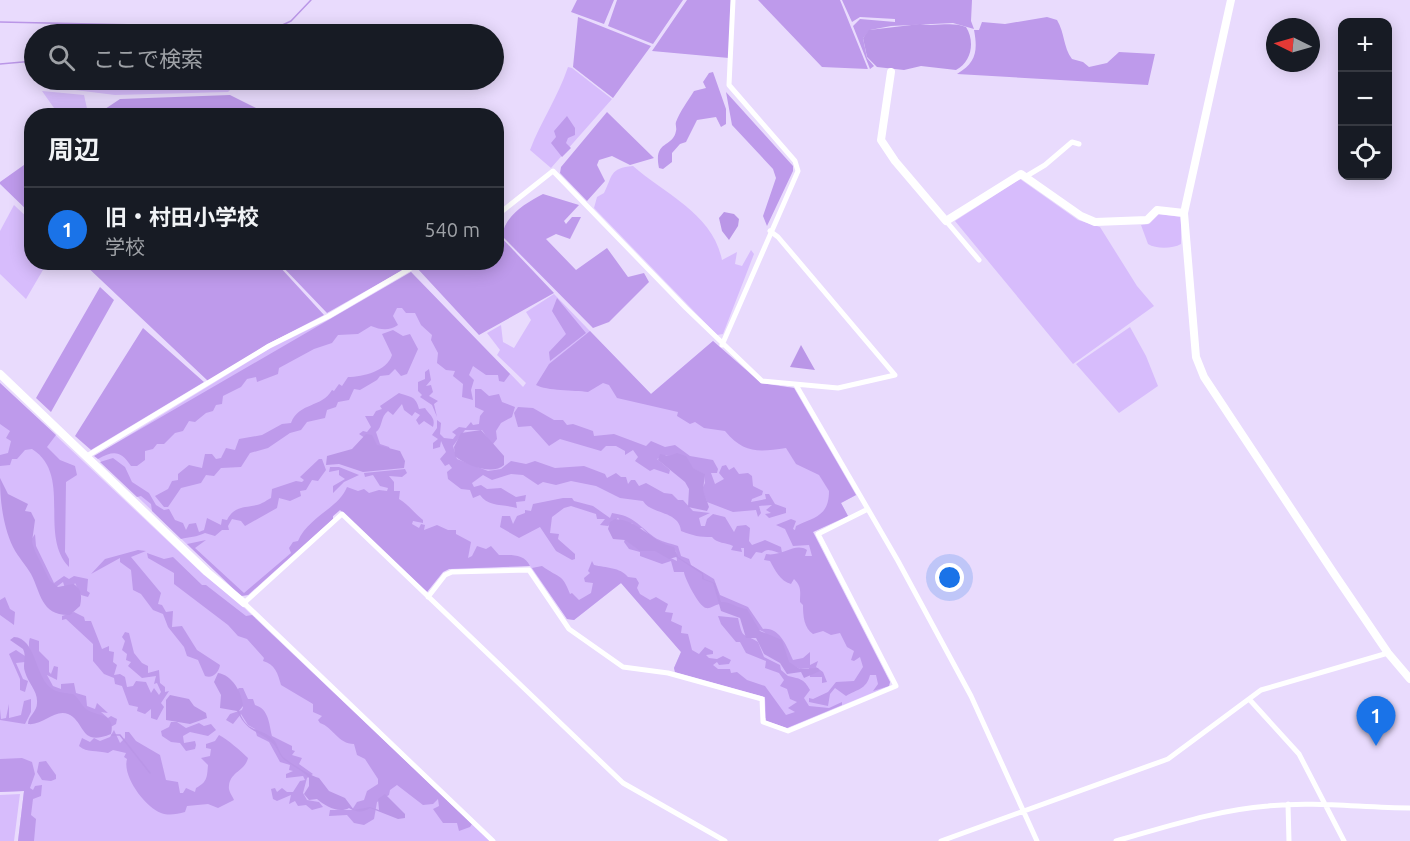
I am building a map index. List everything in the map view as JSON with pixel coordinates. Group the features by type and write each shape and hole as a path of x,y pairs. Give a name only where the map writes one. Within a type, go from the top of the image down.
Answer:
{"street":[{"path":"722,345 770,231 796,178 798,165 729,85 733,0"},
{"path":"1231,0 1184,213 1194,347 1202,372 1388,652 1410,679"},
{"path":"891,72 881,140 895,161 979,260"},
{"path":"1025,177 1045,165 1072,142 1079,144"},
{"path":"504,210 553,171 722,345 762,381 796,386 844,388 895,375 778,237 770,231"},
{"path":"946,221 1021,174 1080,216 1095,222 1147,220 1157,210 1184,213"},
{"path":"87,456 269,346 329,316 408,270"},
{"path":"0,374 493,841"},
{"path":"796,386 868,509 971,696 1037,841"},
{"path":"428,597 445,575 452,572 529,570 569,629 623,667 668,673 762,699 763,722 788,731 896,686 818,534 868,509"},
{"path":"244,603 342,514 623,783 725,841"},
{"path":"941,841 1168,759 1261,690 1388,652"},
{"path":"1249,699 1299,754 1344,841"},
{"path":"1288,804 1289,841"},
{"path":"1116,841 1218,812 1288,804 1410,808"}],"shaded area":[{"path":"577,0 614,0 604,24 571,12"},
{"path":"617,0 683,0 653,44 608,26"},
{"path":"687,0 731,0 729,58 652,51"},
{"path":"758,0 840,0 868,69 822,67"},
{"path":"842,0 972,0 971,21 974,29 953,23 891,26 870,30 863,38 867,58 874,66 870,69 853,26 860,19 895,22 895,19 860,17 852,22"},
{"path":"578,17 651,46 613,98 573,67"},
{"path":"1047,17 1057,20 1072,59 1083,62 1089,67 1107,63 1119,52 1155,54 1148,85 957,74 972,61 976,44 974,30 979,30 982,22 1005,24"},
{"path":"920,24 955,24 966,27 971,45 966,62 956,70 921,66 904,70 877,67 867,57 863,38 869,30"},
{"path":"568,67 612,99 551,168 530,150"},
{"path":"713,72 726,109 726,124 721,127 716,117 697,120 686,142 680,144 672,153 672,162 663,169 659,168 659,153 661,148 674,136 680,114 694,91 706,88 703,82 709,73"},
{"path":"75,90 230,90 228,92 115,95"},
{"path":"42,91 84,95 87,108 54,108"},
{"path":"726,92 793,166 793,171 767,226 763,216 776,178 773,169 732,125"},
{"path":"230,95 256,108 106,108 120,99"},
{"path":"607,112 654,158 630,165 612,156 599,160 597,165 605,181 587,201 560,173 561,167"},
{"path":"567,116 575,128 575,135 568,138 566,143 571,148 562,157 551,143 556,137 554,131"},
{"path":"24,165 24,207 0,184"},
{"path":"633,166 698,217 717,244 722,260 737,252 735,264 742,266 751,250 754,254 723,334 717,335 594,208 597,197 604,193 613,174 625,167"},
{"path":"1020,179 1078,220 1100,227 1137,286 1154,306 1073,364 955,221"},
{"path":"543,194 579,205 564,221 566,224 572,217 581,217 570,239 556,234 546,239 576,270 607,248 628,277 644,273 649,282 609,322 593,328 504,238 507,222 523,206"},
{"path":"14,205 24,214 24,270 43,270 26,299 0,274 0,231"},
{"path":"724,212 734,214 739,219 738,226 729,240 722,231 719,218"},
{"path":"1159,214 1181,217 1181,244 1164,248 1148,244 1141,225 1149,224"},
{"path":"504,240 554,293 479,335 419,270 504,270"},
{"path":"90,270 283,270 324,315 268,344 208,381"},
{"path":"286,270 403,270 327,313"},
{"path":"411,272 523,387 526,383 497,355 500,350 487,333 501,325 503,342 514,348 531,320 526,312 554,294 651,394 713,341 761,383 794,388 856,495 841,503 848,516 813,532 890,682 889,686 787,728 765,718 765,697 675,672 674,668 681,652 621,583 574,620 567,619 530,566 449,569 443,572 427,592 340,510 248,595 241,596 95,456 269,349 330,319"},
{"path":"411,272 510,374 504,382 499,381 498,375 486,375 473,366 469,375 474,380 471,390 473,400 462,397 463,384 453,376 455,371 446,370 437,363 438,353 431,340 432,335 421,325 415,313 406,313 402,308 397,308 393,316 398,325 395,327 385,329 371,326 358,334 338,335 332,343 314,349 279,368 278,374 257,382 256,377 247,379 241,387 223,396 222,404 216,405 213,411 206,413 195,422 189,421 183,431 175,433 164,444 157,444 153,449 145,451 145,460 137,466 131,466 124,457 113,453 98,459 94,456"},
{"path":"100,287 114,300 51,412 36,398"},
{"path":"557,298 586,333 550,361 549,352 566,334 552,311"},
{"path":"1130,327 1146,356 1158,386 1119,413 1076,364"},
{"path":"143,328 204,382 91,450 75,436"},
{"path":"393,330 403,336 410,334 418,349 407,374 401,376 395,369 389,375 380,376 360,390 354,389 349,400 338,402 336,407 327,410 325,418 307,422 301,430 290,433 268,448 250,453 241,467 221,468 214,476 206,475 201,483 181,488 168,507 164,507 155,496 168,489 172,481 178,480 178,474 189,465 202,468 205,454 212,454 216,459 221,458 226,448 235,450 239,439 262,435 282,424 291,423 299,412 328,396 339,384 342,386 348,377 360,376 380,369 392,355 382,334"},
{"path":"590,331 651,394 713,341 761,383 794,388 856,495 841,503 848,516 813,532 890,682 889,686 873,691 878,684 876,675 870,675 864,686 846,696 835,688 830,694 828,706 809,702 809,698 813,699 828,692 836,682 854,681 863,667 860,657 854,661 851,660 854,651 847,647 840,633 831,635 823,631 813,634 810,631 805,621 803,605 800,602 798,585 794,579 791,584 784,580 778,575 770,561 764,560 766,554 777,554 798,548 807,550 805,556 812,556 809,545 793,546 785,529 776,525 791,519 796,521 793,529 795,530 796,526 815,518 824,511 829,491 819,475 796,464 786,448 752,450 746,448 725,431 704,428 695,422 690,424 677,416 678,412 617,398 609,385 603,383 588,392 536,385 549,364"},
{"path":"801,345 815,370 790,367"},
{"path":"429,369 431,380 426,386 431,385 433,392 429,396 438,401 434,404 437,417 432,405 420,397 422,395 418,391 418,382 425,379 425,372"},
{"path":"0,383 204,575 238,602 490,841 18,841 24,791 0,792"},
{"path":"0,383 56,435 47,447 60,460 75,466 77,475 66,482 65,552 69,559 69,567 60,554 56,539 54,489 51,474 44,460 32,449 25,450 17,459 12,459 10,465 0,466 0,455 8,453 11,441 6,438 10,431 0,424"},
{"path":"475,389 481,389 489,396 499,394 502,402 515,407 512,417 501,423 496,431 497,439 493,444 500,452 487,441 482,430 465,430 453,446 457,459 488,471 501,469 511,461 526,464 535,461 555,468 584,466 605,474 607,478 616,473 621,477 626,477 628,484 631,480 635,480 639,486 646,483 664,493 672,494 678,500 683,500 693,511 710,513 699,518 701,526 705,526 707,519 713,514 725,517 734,532 737,526 746,525 750,528 749,541 752,545 765,540 781,547 782,553 769,550 762,553 756,552 751,559 744,556 744,548 741,548 742,552 731,550 733,546 716,541 712,537 696,536 681,531 675,519 652,509 643,501 620,498 596,486 571,481 556,485 543,482 538,485 523,475 511,474 492,480 483,475 472,483 474,487 481,485 487,489 501,488 516,497 526,495 525,501 516,502 517,508 487,502 480,495 473,498 470,490 461,489 448,479 447,472 452,468 449,464 445,466 440,459 446,452 441,441 440,447 433,449 433,443 438,439 432,435 437,428 437,420 441,423 440,434 444,438 453,439 456,435 452,432 459,427 466,428 471,422 473,425 479,424 480,416 484,411 475,407"},
{"path":"399,393 414,399 419,409 425,408 433,418 434,424 433,427 424,421 419,425 416,420 420,415 415,412 412,416 404,410 402,404 393,415 388,411 376,432 380,444 390,449 383,450 359,434 363,431 367,432 371,427 365,416 373,416 376,411 382,409 380,406"},
{"path":"518,407 533,408 554,420 563,420 567,425 573,424 593,431 594,436 614,434 646,446 651,441 665,447 675,445 690,456 713,460 718,469 717,473 711,473 715,484 724,479 719,473 722,466 726,465 729,470 734,467 739,474 748,473 752,476 753,486 763,491 762,495 752,499 751,502 766,499 765,494 769,494 775,504 786,508 786,513 769,518 765,514 771,513 766,510 772,505 759,506 761,513 758,517 756,510 733,512 707,502 702,489 705,483 704,474 666,455 657,459 670,470 669,474 654,469 650,471 635,461 638,457 633,450 625,455 625,451 616,446 606,446 601,451 560,439 549,446 531,426 518,427 514,413"},
{"path":"481,430 504,456 504,465 499,468 493,470 479,468 455,456 454,447 461,433"},
{"path":"366,434 372,435 377,445 400,451 405,461 404,468 363,472 339,464 326,465 327,456 352,449"},
{"path":"677,453 686,456 693,468 705,474 703,490 709,507 707,511 688,507 689,489 685,482 658,460 660,454 669,456"},
{"path":"113,458 125,467 132,482 149,493 156,505 164,510 169,509 175,520 183,523 186,530 189,524 196,523 199,532 204,530 207,518 221,525 222,519 227,520 236,510 271,498 272,489 296,481 302,482 304,480 300,477 319,459 322,459 326,470 318,481 312,480 306,490 300,491 301,496 290,501 279,498 277,508 245,526 241,521 232,519 228,526 229,530 222,530 215,536 205,533 181,539 152,511 151,504 141,496 137,497 100,462"},
{"path":"330,467 339,467 359,475 344,482 333,493 333,486 345,479 339,475 339,470 329,472"},
{"path":"405,469 407,473 402,477 389,476 394,482 394,491 400,491 399,499 423,520 423,523 413,521 412,524 419,528 421,524 425,525 424,530 437,525 448,530 456,530 456,534 471,542 468,558 472,556 477,546 486,549 491,546 499,555 521,557 530,566 449,569 443,572 427,592 340,510 333,516 333,519 248,595 241,596 187,544 206,540 195,548 244,593 291,553 289,548 293,542 298,541 309,525 337,501 347,487 358,491 364,489 369,493 379,490 387,491 388,488 380,486 373,475 365,477 364,473"},
{"path":"0,478 8,494 28,504 25,511 31,512 35,520 32,542 50,581 58,587 73,584 80,590 80,606 70,615 53,612 43,602 31,574 13,547 3,513"},
{"path":"572,498 574,501 593,506 610,518 612,513 626,516 657,539 678,546 681,556 689,559 691,565 714,579 720,595 748,607 763,629 774,631 785,644 793,660 803,658 810,652 810,665 818,661 816,667 823,672 827,682 822,683 822,677 810,677 809,668 800,669 785,661 787,656 764,632 757,629 746,609 736,610 720,604 706,608 696,597 684,572 674,572 671,561 662,564 640,556 640,552 629,549 624,542 625,539 638,549 656,551 677,561 676,551 662,544 657,546 646,537 648,534 642,528 635,529 632,523 625,525 625,522 622,523 618,518 608,526 600,525 605,519 597,519 596,514 571,506 564,508 552,517 550,533 559,534 558,539 575,554 575,559 572,560 556,551 540,527 519,538 500,527 502,516 510,516 513,524 517,516 525,513 525,510 531,511 533,504"},
{"path":"615,519 631,523 658,541 674,547 678,557 703,573 704,579 715,583 721,602 747,609 760,631 782,640 789,662 800,669 818,668 820,671 804,678 801,672 787,674 780,663 764,654 756,638 746,638 740,618 721,611 713,583 702,579 702,574 676,557 669,559 655,551 640,551 625,540 613,539 608,529 610,522"},
{"path":"35,534 36,546 54,583 64,576 69,579 74,576 88,579 87,591 90,593 88,597 81,595 75,583 73,587 65,588 63,582 55,588 39,575 31,540"},
{"path":"138,550 146,551 131,557 161,593 158,604 162,605 166,612 173,611 172,627 182,626 197,650 220,665 213,676 205,676 198,660 187,656 184,647 168,627 163,614 153,610 141,594 133,590 131,570 120,562 120,558 91,574 105,559"},
{"path":"147,553 164,559 173,557 202,585 206,585 246,616 252,615 472,824 470,827 459,831 457,823 443,823 433,809 439,806 438,799 433,804 423,805 397,785 390,790 389,795 377,802 374,819 364,825 354,823 347,815 329,816 330,810 352,810 357,802 364,800 367,791 378,784 378,779 365,759 357,755 354,744 344,741 320,723 318,720 322,716 313,712 313,704 281,685 273,667 263,661 264,658 247,639 238,636 228,625 174,584 174,573 148,558"},
{"path":"592,561 594,565 617,570 628,577 636,578 640,594 650,600 656,597 668,604 665,612 673,613 671,621 682,626 681,633 688,634 692,650 699,654 705,647 713,651 713,654 706,655 709,658 717,659 723,656 731,660 729,664 719,665 717,662 713,665 718,669 730,669 731,673 737,672 747,680 765,686 786,715 795,712 788,708 797,702 790,699 787,689 780,686 784,680 779,673 765,668 766,661 746,653 740,642 736,642 721,624 718,616 738,618 742,633 758,642 764,657 780,665 781,670 788,676 804,682 810,690 804,698 809,706 829,708 842,702 842,705 787,728 766,721 765,697 675,672 674,668 681,652 621,583 574,620 567,619 532,568 542,566 560,577 570,594 572,593 579,600 591,593 593,583 585,582 584,578 590,573 588,571"},
{"path":"5,597 10,609 15,612 14,625 0,615 0,600"},
{"path":"74,612 84,617 85,621 91,621 102,649 109,646 109,651 114,652 113,662 117,665 114,675 120,674 125,677 127,687 133,686 136,681 146,682 151,693 154,688 159,695 161,692 157,683 154,684 156,676 142,678 128,666 131,662 126,660 127,654 122,650 125,641 122,637 125,632 129,633 134,653 142,663 148,666 148,673 159,670 160,683 165,687 165,692 169,691 161,703 164,707 157,720 151,718 151,709 145,714 137,711 138,707 129,705 122,686 115,684 114,678 104,674 93,661 93,644 66,619 62,620 62,616"},
{"path":"14,637 27,644 42,676 51,688 73,694 86,709 108,719 112,727 111,734 101,737 88,735 74,718 63,713 53,715 39,723 28,724 37,706 37,699 25,672 23,649 10,640"},
{"path":"30,638 39,641 39,651 49,661 49,672 51,674 54,666 58,667 57,680 47,675 53,686 61,689 61,684 74,683 76,693 86,696 87,706 95,709 97,703 108,713 101,712 108,718 111,716 117,719 116,724 109,728 45,685 34,665 29,649"},
{"path":"16,650 25,656 25,662 16,663 23,679 28,681 25,692 20,690 20,679 9,654"},
{"path":"218,673 228,677 241,695 243,706 239,711 245,723 237,711 220,708 221,695 214,682"},
{"path":"243,688 248,699 253,699 255,705 266,713 272,736 292,746 292,750 295,751 292,755 302,758 299,764 313,774 307,778 303,793 307,800 319,802 323,807 312,810 306,805 298,806 295,801 289,804 291,795 277,801 273,799 271,789 275,788 277,792 282,788 287,792 293,792 300,781 305,780 303,776 286,778 286,774 293,771 289,770 290,765 280,762 269,742 257,736 255,729 248,725 241,714 233,724 226,720 230,714 242,710 243,707 236,691"},
{"path":"170,695 189,699 194,706 206,713 207,718 190,724 166,720 166,700"},
{"path":"31,699 31,712 25,724 0,720 0,709 1,719 6,718 9,704 9,718 21,715 24,701"},
{"path":"171,722 177,722 186,728 199,723 204,726 211,724 216,730 208,736 190,732 183,736 184,743 195,741 196,745 195,749 186,751 180,743 171,742 162,736 161,731 169,727"},
{"path":"247,725 269,736 274,740 283,757 319,778 329,791 345,798 354,810 349,808 337,810 317,799 309,800 304,794 309,786 309,778 284,759 271,742"},
{"path":"114,730 120,743 125,738 125,732 129,732 136,741 160,755 166,780 178,782 180,793 183,793 186,788 195,792 196,788 204,782 208,765 201,758 210,756 211,749 206,748 206,744 215,741 219,735 248,758 230,781 229,790 234,800 218,808 208,804 187,806 185,812 173,814 164,814 155,810 142,798 131,782 126,766 127,759 124,757 126,753 113,750 108,753 79,746 82,738 90,742 94,738 100,741 110,737"},
{"path":"22,758 32,762 35,774 30,788 33,790 35,786 42,785 41,796 33,799 31,815 36,819 34,841 18,841 24,791 0,792 0,759"},
{"path":"46,761 56,775 56,779 51,781 42,780 37,772 39,762"},
{"path":"20,794 14,841 0,841 0,795"},
{"path":"385,794 405,814 405,818 398,819 370,808 354,810 370,807 379,810 378,799"}],"waterway":[{"path":"285,24 291,21 311,0"},
{"path":"0,22 92,24"},
{"path":"0,64 24,62"},
{"path":"112,735 120,735 150,773"}],"place":[{"name":"旧・村田小学校","path":"1376,746"}]}
